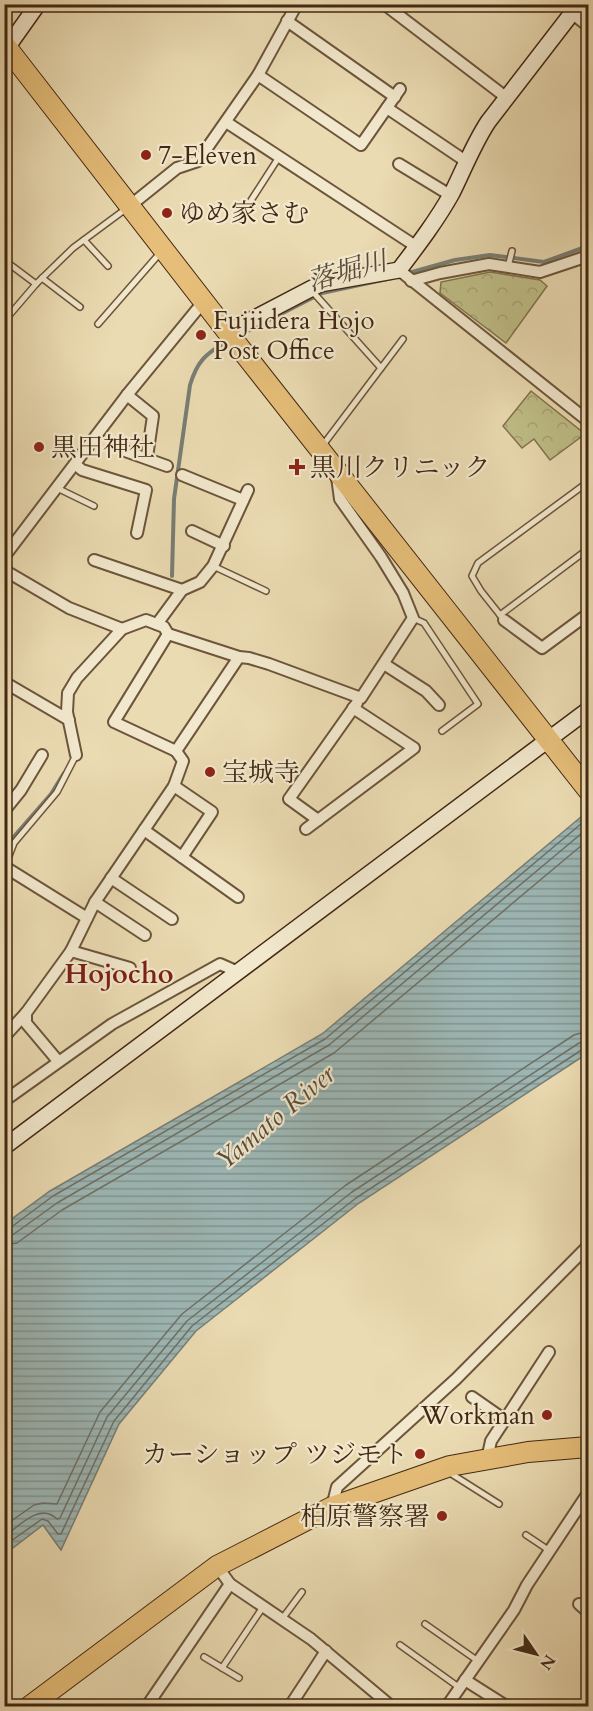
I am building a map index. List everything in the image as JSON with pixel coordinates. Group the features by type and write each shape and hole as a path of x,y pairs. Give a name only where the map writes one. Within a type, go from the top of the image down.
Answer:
{"highway":[{"path":"6,48 588,790"},
{"path":"30,1707 217,1566 332,1507 443,1468 528,1452 588,1447"}],"street":[{"path":"6,48 38,4"},
{"path":"131,205 177,168 198,160 258,75 297,4"},
{"path":"384,4 507,98"},
{"path":"405,275 417,247 432,227 450,195 478,138 507,98 575,9 588,26"},
{"path":"258,75 361,145 397,93 286,21"},
{"path":"387,108 467,162"},
{"path":"226,122 417,247"},
{"path":"399,164 450,195"},
{"path":"232,337 312,292 320,284 440,273 489,264 508,264 540,272 588,256"},
{"path":"405,275 588,421"},
{"path":"4,556 127,395 204,301"},
{"path":"127,395 153,416 147,457"},
{"path":"125,451 167,466"},
{"path":"75,464 82,470 146,490 137,533"},
{"path":"318,820 289,799 361,698 413,618 403,593 381,557 340,499 337,471"},
{"path":"157,624 182,590 200,582 213,566 224,546 245,495 182,475"},
{"path":"192,531 224,546"},
{"path":"94,560 182,590"},
{"path":"4,570 69,608 122,628"},
{"path":"502,618 542,648 588,614"},
{"path":"76,755 69,720 68,693 77,678 122,628 146,620 164,627 168,634 239,657 269,664 361,698"},
{"path":"4,1037 26,1013 71,951 95,902 174,786 183,762 176,751 114,722 168,634"},
{"path":"176,751 239,657"},
{"path":"384,664 426,692 439,705"},
{"path":"4,682 69,720"},
{"path":"4,1147 238,972 553,745 588,701"},
{"path":"306,829 414,748 353,708"},
{"path":"572,722 588,710"},
{"path":"4,811 21,790 42,755"},
{"path":"174,786 212,812 182,857"},
{"path":"144,830 238,897"},
{"path":"5,867 87,918"},
{"path":"111,878 172,919"},
{"path":"95,902 145,935"},
{"path":"71,951 129,968"},
{"path":"4,1101 111,1024 220,964 238,972"},
{"path":"26,1013 26,1023 58,1061"},
{"path":"332,1507 337,1487 456,1379 588,1245"},
{"path":"487,1460 491,1441 549,1352"},
{"path":"472,1397 505,1420"},
{"path":"447,1707 514,1610 527,1585 588,1496"},
{"path":"217,1566 231,1584 326,1651 391,1707"},
{"path":"147,1707 231,1584"},
{"path":"579,1604 588,1612"},
{"path":"290,1707 326,1651"},
{"path":"463,1684 506,1707"}],"lane":[{"path":"250,202 279,157"},
{"path":"6,319 42,278 84,240 131,205"},
{"path":"84,240 108,266"},
{"path":"98,324 165,248"},
{"path":"508,264 512,251"},
{"path":"4,260 36,284"},
{"path":"42,278 80,307"},
{"path":"312,292 381,368"},
{"path":"320,449 403,339"},
{"path":"588,482 478,563 472,576 502,618 588,549"},
{"path":"57,488 94,506"},
{"path":"213,566 266,591"},
{"path":"413,618 424,623 478,704 442,731"},
{"path":"5,867 14,843 57,792 76,755"},
{"path":"443,1468 499,1504"},
{"path":"526,1535 550,1551"},
{"path":"282,1619 302,1592"},
{"path":"222,1668 264,1606"},
{"path":"425,1624 478,1661"},
{"path":"400,1645 463,1684"},
{"path":"204,1658 239,1678"}],"green space":[{"path":"490,272 540,280 547,286 506,343 440,293 441,282"},
{"path":"531,391 585,434 550,460 534,439 522,448 503,426"}],"water":[{"name":"Yamato River","path":"588,811 588,1053 359,1203 196,1331 119,1424 61,1550 43,1525 5,1554 5,1224 50,1191 322,1034"}],"waterway":[{"name":"落堀川","path":"405,274 455,260 490,255 544,262 588,246"},
{"name":"落堀川","path":"238,336 322,293 392,278"},
{"name":"落堀川","path":"172,576 174,499 190,385 203,359 226,342"},
{"name":"落堀川","path":"4,853 10,841 51,794 64,773"}],"place":[{"name":"7-Eleven","path":"146,155"},
{"name":"ゆめ家さむ","path":"167,213"},
{"name":"Fujiidera Hojo Post Office","path":"201,335"},
{"name":"黒田神社","path":"39,447"},
{"name":"黒川クリニック","path":"297,467"},
{"name":"宝城寺","path":"210,772"},
{"name":"Workman","path":"547,1415"},
{"name":"カーショップ ツジモト","path":"420,1454"},
{"name":"柏原警察署","path":"442,1516"}],"district":[{"name":"Hojocho","path":"119,974"}]}
